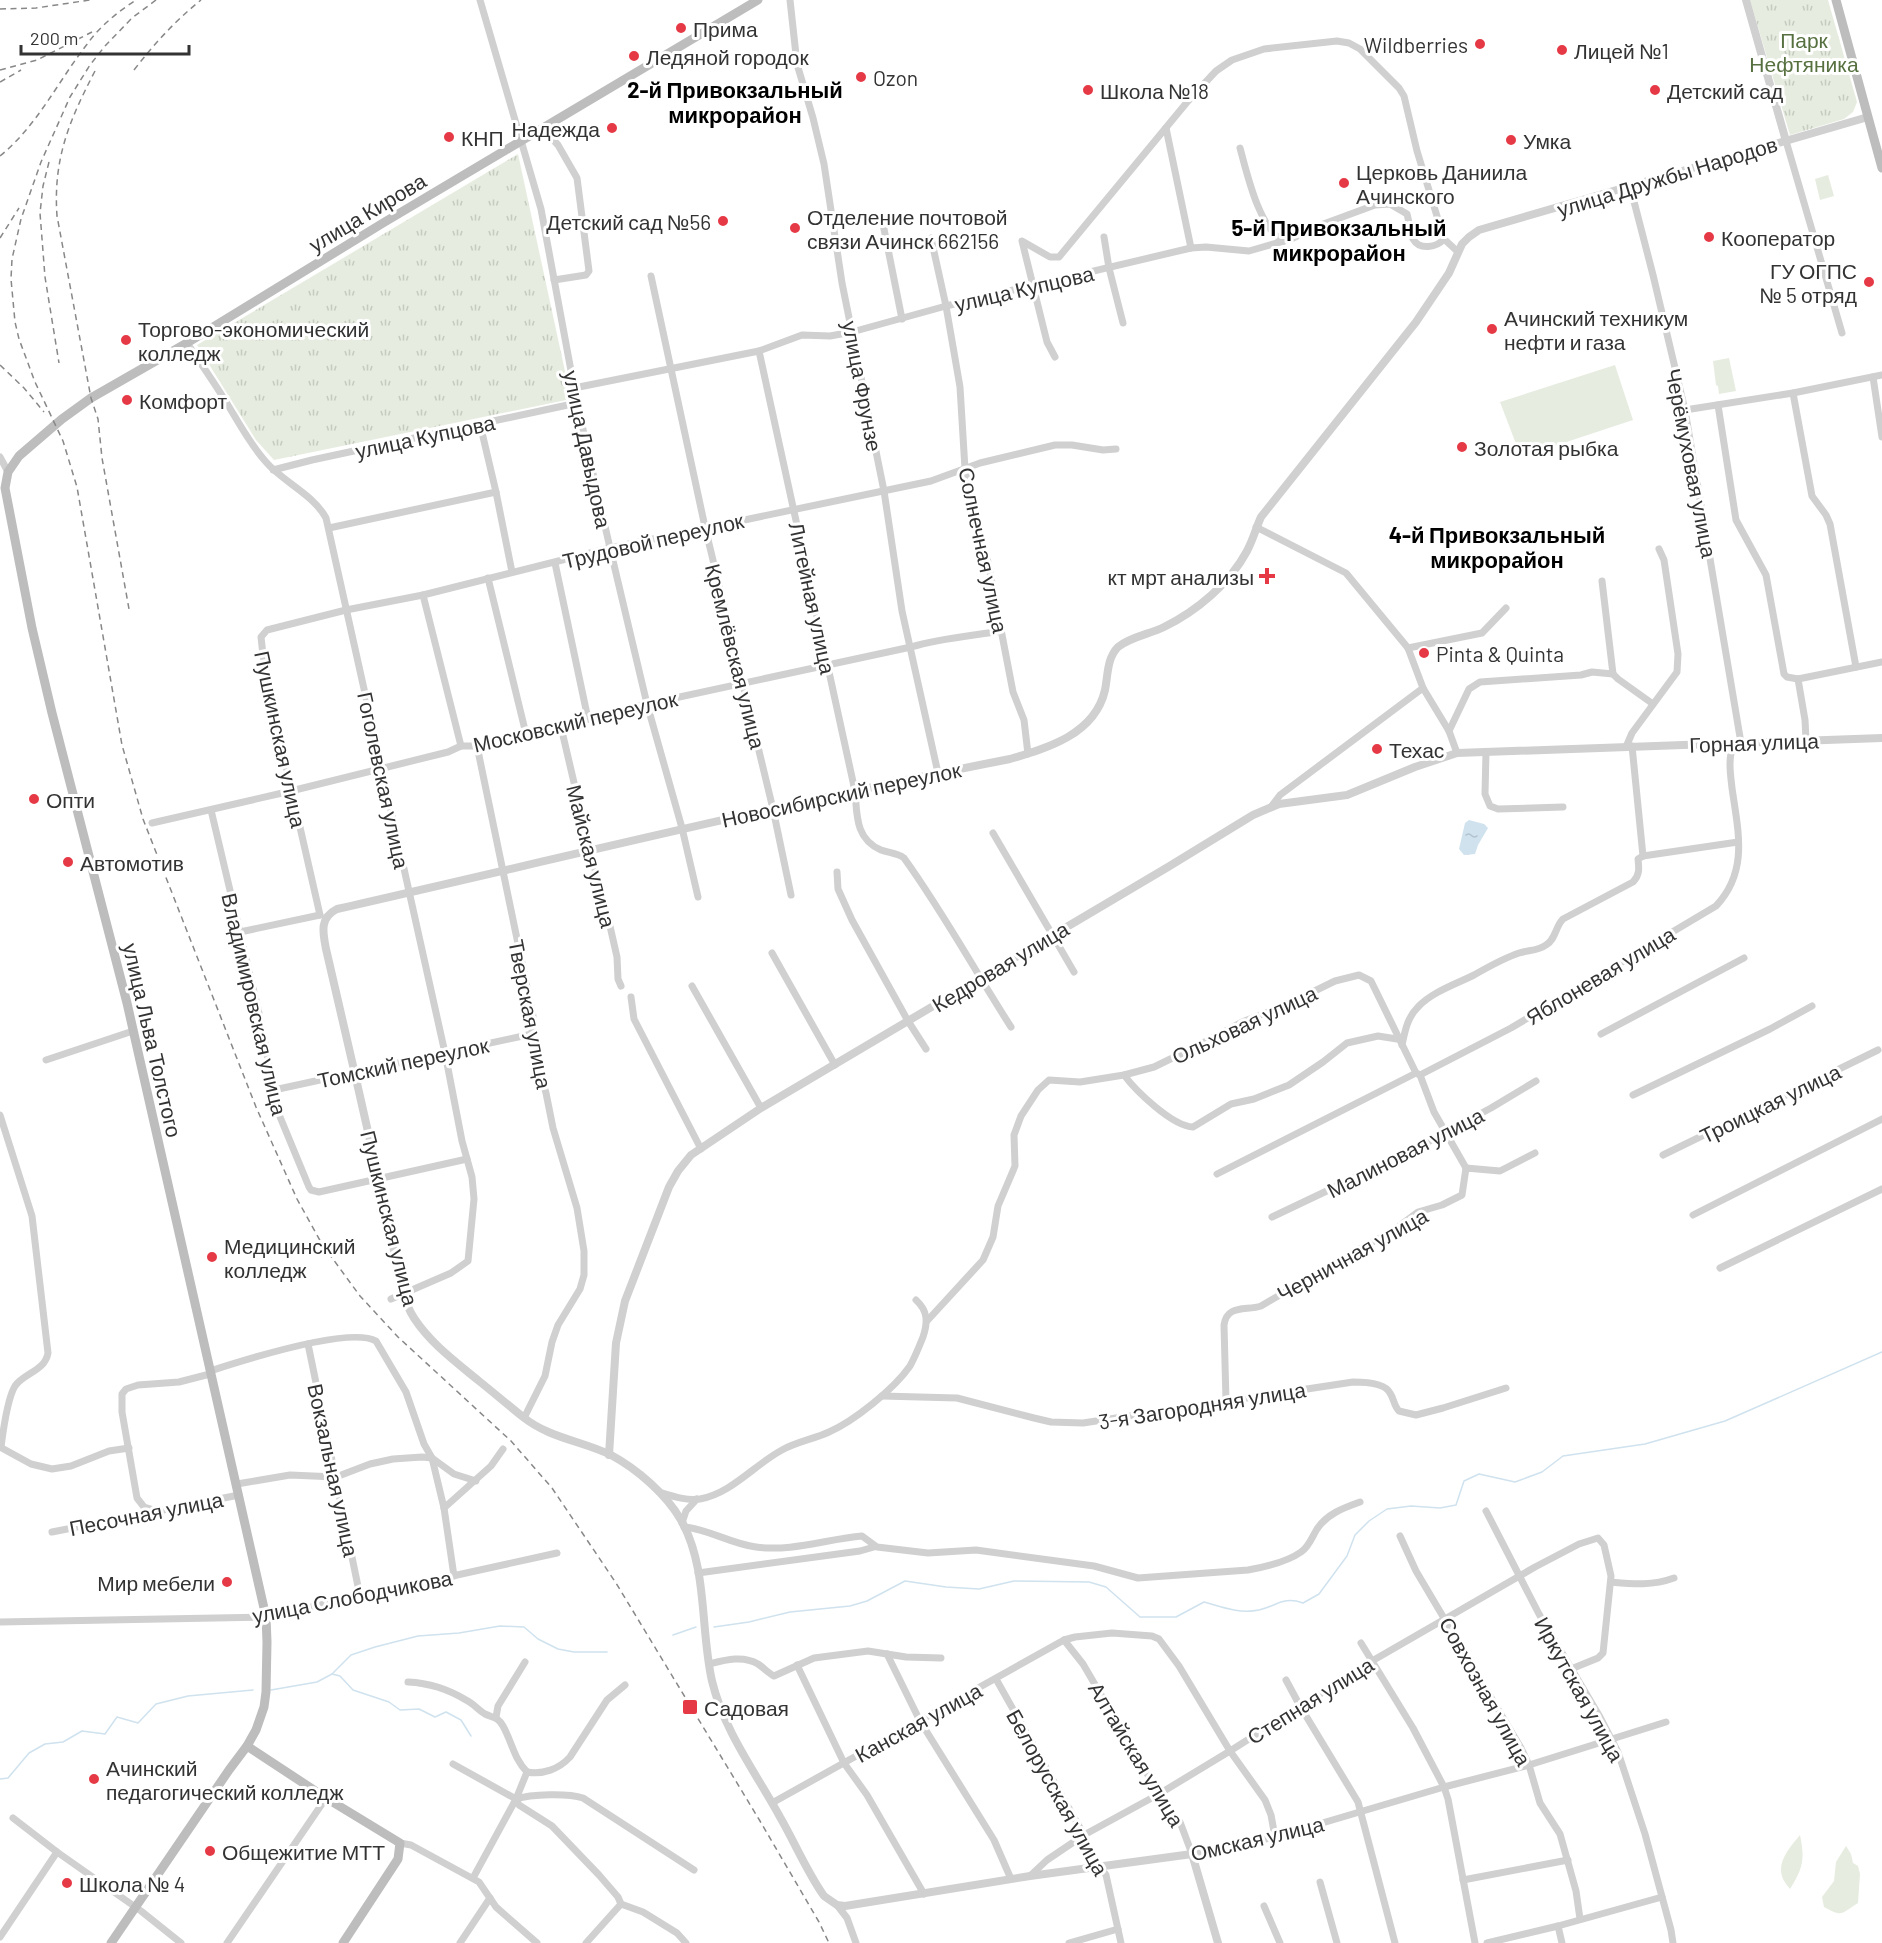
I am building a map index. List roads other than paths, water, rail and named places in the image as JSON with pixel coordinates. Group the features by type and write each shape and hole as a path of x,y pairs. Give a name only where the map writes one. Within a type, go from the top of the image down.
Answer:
{"main road":[{"name":"улица Кирова","path":"8,472 18,456 91,398 187,343 758,0"},
{"path":"1836,0 1882,168"},
{"name":"улица Льва Толстого","path":"8,472 5,488 32,628 133,1031 266,1617 266,1692 260,1719 247,1746 111,1943"},
{"path":"247,1746 400,1843 398,1859 343,1943"}],"street":[{"name":"улица Давыдова","path":"480,0 540,209 577,403 610,548 647,704 682,828 698,897"},
{"name":"улица Фрунзе","path":"790,0 797,64 824,164 852,332 884,491 902,611 912,647 938,773"},
{"path":"1746,0 1842,333"},
{"path":"1055,357 1047,342 1022,241 1050,257 1064,253 1216,70 1254,51 1332,41 1349,43 1360,49 1395,82 1404,96 1417,151 1444,239 1457,251"},
{"name":"улица Дружбы Народов","path":"1257,527 1261,517 1416,322 1449,273 1457,251 1469,237 1479,230 1868,117"},
{"path":"1166,128 1191,248"},
{"path":"543,129 558,145 577,178 590,271 586,275 555,280"},
{"path":"1240,148 1256,204 1274,235 1284,241"},
{"name":"Черёмуховая улица","path":"1630,186 1685,410 1737,742 1729,762 1737,842"},
{"name":"улица Купцова","path":"574,388 759,351 802,335 830,336 852,332 946,306 1191,248 1249,251 1291,239 1318,226 1367,208 1390,204 1407,214 1413,239 1420,245 1436,246 1444,239"},
{"path":"882,219 902,319"},
{"path":"1104,237 1109,268 1123,323"},
{"name":"Солнечная улица","path":"931,238 960,387 965,469 973,513 988,562 1013,692 1024,720 1028,754"},
{"name":"Кремлёвская улица","path":"651,276 705,527 773,809 790,895"},
{"name":"Гоголевская улица","path":"187,343 244,433 273,470 320,509 329,528 466,1159 472,1177 474,1206 469,1257 466,1263 436,1280 403,1292"},
{"name":"Литейная улица","path":"759,351 855,791 858,828 869,843 904,858 944,917 980,978"},
{"path":"1685,410 1793,393 1882,375"},
{"path":"1873,377 1882,437"},
{"path":"1793,393 1812,496 1830,524 1856,666"},
{"name":"улица Купцова","path":"273,470 312,459 577,403"},
{"path":"1718,405 1736,520 1766,575 1782,670 1787,677 1798,680 1882,662"},
{"path":"480,424 512,572"},
{"name":"Трудовой переулок","path":"262,634 267,630 346,610 423,595 610,548 931,481 980,463 1059,444 1103,450 1116,448"},
{"path":"0,457 8,472"},
{"path":"329,528 496,492"},
{"path":"1257,527 1346,573 1408,648 1423,688 1449,731 1457,753"},
{"name":"Новосибирский переулок","path":"240,932 323,916 337,909 682,828 1028,754 1060,742 1082,726 1096,710 1105,689 1110,660 1117,648 1173,622 1202,602 1235,569 1247,551 1257,527"},
{"path":"1643,856 1629,747 1632,733 1677,672 1679,663 1664,560 1659,549"},
{"path":"555,563 588,719"},
{"path":"488,578 526,734"},
{"path":"1602,581 1613,674 1653,704"},
{"path":"423,595 461,746"},
{"path":"1408,648 1482,633 1506,608"},
{"name":"Московский переулок","path":"152,823 448,752 461,746 477,746 647,704 912,647 939,639 962,638 1000,631"},
{"name":"Пушкинская улица","path":"262,634 262,655 291,791 323,916 323,932 403,1292 415,1318 432,1341 524,1418 554,1436 609,1455 640,1475 671,1505 683,1525 698,1573 709,1664 712,1681 722,1709 749,1766 822,1893 837,1905"},
{"path":"1449,731 1471,686 1480,682 1581,675 1592,672 1613,674"},
{"path":"1798,680 1806,740"},
{"path":"1271,807 1280,795 1423,688"},
{"name":"Майская улица","path":"561,727 610,924 617,957 618,980 621,986"},
{"name":"Горная улица","path":"1629,747 1882,738"},
{"name":"Тверская улица","path":"477,746 533,1016 532,1034 538,1066 545,1087 553,1128 577,1208 584,1251 584,1280 558,1325 545,1376 524,1418"},
{"name":"Кедровая улица","path":"609,1455 616,1343 625,1301 669,1187 687,1158 761,1108 1052,936 1239,822 1271,807 1340,797 1457,753 1629,747"},
{"path":"1486,752 1485,794 1490,806 1498,809 1563,807"},
{"name":"Владимировская улица","path":"211,810 259,1013 279,1118 292,1151 309,1187 315,1192 379,1178"},
{"path":"993,833 1074,972"},
{"path":"1400,1042 1407,1023 1418,1006 1432,996 1503,960 1520,952 1547,945 1563,919 1633,882 1639,872 1638,859 1643,856 1737,842"},
{"name":"Яблоневая улица","path":"1217,1174 1511,1028 1716,906 1735,879 1738,857 1737,842"},
{"path":"837,872 838,889 844,903 908,1021 926,1049"},
{"path":"772,953 835,1065"},
{"path":"1601,1034 1744,958"},
{"name":"Ольховая улица","path":"927,1321 983,1260 993,1237 998,1206 1015,1166 1014,1135 1021,1116 1038,1090 1049,1080 1080,1082 1154,1067 1242,1022 1286,1005 1335,981 1359,975 1371,981 1400,1042"},
{"path":"980,978 1011,1027"},
{"path":"692,986 761,1108"},
{"path":"632,997 634,1019 701,1149"},
{"path":"1633,1095 1770,1029 1812,1006"},
{"path":"46,1059 133,1031"},
{"name":"Томский переулок","path":"274,1090 532,1034"},
{"path":"1124,1074 1134,1088 1168,1115 1182,1124 1193,1127 1231,1104 1254,1099 1289,1085 1347,1043 1378,1036 1400,1042 1418,1074 1434,1112 1466,1168 1500,1171 1535,1153"},
{"name":"Троицкая улица","path":"1663,1155 1878,1050"},
{"name":"Малиновая улица","path":"1272,1217 1415,1149 1536,1082"},
{"path":"0,1115 32,1216 48,1353 43,1365 15,1386 0,1447 31,1464 52,1469 71,1466 109,1451 129,1448"},
{"path":"1693,1215 1882,1119"},
{"path":"379,1178 466,1159"},
{"name":"Черничная улица","path":"1226,1401 1224,1325 1230,1312 1238,1308 1261,1306 1341,1258 1391,1232 1418,1212 1442,1205 1462,1195 1466,1168"},
{"path":"1720,1268 1882,1189"},
{"path":"391,1299 403,1292"},
{"path":"657,1491 679,1498 697,1499 710,1496 729,1487 784,1449 837,1428 882,1396 910,1366 919,1348 927,1321 925,1311 916,1300"},
{"path":"154,1510 144,1507 137,1498 120,1402 126,1389 150,1383 179,1382 271,1352 308,1344 358,1337 372,1339 379,1344 406,1392 424,1444 432,1458 444,1508 454,1576"},
{"name":"Вокзальная улица","path":"308,1344 360,1596"},
{"name":"3-я Загородняя улица","path":"882,1396 957,1398 1034,1419 1083,1423 1362,1382 1385,1388 1399,1411 1411,1415 1443,1408 1506,1388"},
{"path":"444,1508 476,1481 503,1449"},
{"path":"432,1458 454,1474 476,1481"},
{"name":"Песочная улица","path":"237,1484 290,1475 336,1477 370,1464 393,1459 432,1458"},
{"name":"Песочная улица","path":"52,1532 239,1495"},
{"path":"697,1499 686,1511 683,1525 757,1547 812,1544 862,1536 874,1547"},
{"path":"698,1573 860,1551 874,1547 928,1553 976,1550 1094,1566 1138,1578 1248,1570 1264,1567 1301,1553 1327,1517 1360,1502"},
{"name":"Иркутская улица","path":"1486,1511 1539,1614 1621,1759 1674,1943"},
{"name":"Совхозная улица","path":"1400,1536 1416,1571 1519,1742 1529,1765 1540,1803 1560,1833 1580,1919"},
{"name":"Степная улица","path":"1030,1876 1047,1860 1084,1835 1159,1794 1372,1661 1579,1544 1598,1538 1604,1545 1610,1566 1611,1582"},
{"name":"улица Слободчикова","path":"0,1622 266,1617 557,1553"},
{"path":"1572,1669 1599,1658 1603,1653 1605,1615 1611,1582 1645,1585 1661,1583 1674,1578"},
{"path":"1064,1640 1112,1633 1156,1637 1179,1666 1230,1751 1265,1800 1271,1815 1275,1837"},
{"name":"Канская улица","path":"772,1803 1064,1640"},
{"name":"Алтайская улица","path":"1064,1640 1083,1664 1159,1794 1180,1821 1218,1943"},
{"path":"1361,1643 1413,1728 1444,1787 1475,1943"},
{"path":"709,1664 729,1660 747,1660 760,1665 774,1676 814,1658 872,1651 906,1657 941,1658"},
{"path":"887,1654 920,1721 994,1840 1011,1879"},
{"path":"496,1717 498,1706 525,1662"},
{"path":"797,1665 844,1763 867,1795 924,1894"},
{"name":"Белорусская улица","path":"996,1679 1084,1835 1092,1857 1106,1875 1121,1943"},
{"path":"1287,1680 1300,1706 1353,1791 1361,1812 1395,1943"},
{"path":"408,1682 436,1686 465,1699 483,1713 496,1717 503,1726 515,1756 527,1772 534,1773 548,1771 564,1764 607,1700 625,1685"},
{"name":"Омская улица","path":"837,1905 845,1906 1030,1876 1192,1854 1275,1837 1444,1787 1529,1765 1666,1722"},
{"path":"453,1764 516,1798 519,1804 552,1826 599,1875 618,1897 621,1904 644,1912 677,1933 686,1943"},
{"path":"473,1878 516,1798 527,1772"},
{"path":"516,1798 524,1796 583,1798 693,1870"},
{"path":"227,1943 326,1798"},
{"path":"13,1818 181,1943"},
{"path":"400,1843 411,1845 473,1878 483,1886 496,1907 537,1943"},
{"path":"0,1937 57,1852"},
{"path":"1463,1880 1568,1860"},
{"path":"1320,1882 1337,1943"},
{"path":"1487,1943 1662,1897"},
{"path":"460,1943 490,1898"},
{"path":"586,1943 621,1904"},
{"path":"837,1905 849,1922 856,1943"},
{"path":"1264,1906 1280,1943"},
{"path":"1558,1926 1562,1943"},
{"path":"1068,1943 1118,1929"}],"water":[{"path":"1469,820 1484,824 1488,828 1475,854 1464,855 1459,849 1465,823"}],"waterway":[{"path":"714,1627 749,1622 790,1612 850,1606 867,1601 905,1581 979,1589 1014,1581 1089,1582 1106,1587 1140,1617 1176,1617 1204,1602 1244,1611 1259,1610 1285,1601 1303,1603 1319,1594 1347,1556 1355,1535 1369,1521 1387,1509 1411,1506 1440,1508 1456,1505 1464,1481 1479,1474 1515,1482 1542,1472 1563,1456 1645,1444 1725,1421 1882,1352"},
{"path":"271,1690 317,1682 332,1674 351,1655 375,1647 418,1636 459,1633 500,1626 524,1627 538,1639 558,1649 574,1652 607,1652"},
{"path":"673,1635 696,1627"},
{"path":"332,1674 340,1676 353,1690 389,1702 400,1710 419,1709 435,1717 446,1712 461,1720 471,1736"},
{"path":"0,1779 8,1778 29,1753 45,1744 63,1742 82,1731 105,1734 117,1717 138,1723 156,1704 188,1696 253,1690"}],"railway":[{"path":"0,9 36,8 90,0"},
{"path":"0,156 37,117 77,57 98,31 136,0"},
{"path":"156,0 132,18 105,46 70,97 41,162 21,219 12,259 11,279 19,339 35,382 63,441 77,487 122,745 143,819 256,1107 297,1199 322,1244 360,1296 398,1337 511,1441 552,1488 616,1583 760,1821 829,1943"},
{"path":"134,70 165,33 201,0"},
{"path":"0,70 37,60 92,32"},
{"path":"0,82 21,70"},
{"path":"95,71 70,124 60,158 56,195 57,216 91,398 98,419 102,458 129,609"},
{"path":"49,162 40,213 45,277 59,363"},
{"path":"0,238 19,208"},
{"path":"0,365 24,388 44,412"}],"place":[{"name":"Прима","path":"681,28"},
{"name":"Wildberries","path":"1480,44"},
{"name":"Лицей №1","path":"1562,50"},
{"name":"Ледяной городок","path":"634,56"},
{"name":"Ozon","path":"861,77"},
{"name":"Школа №18","path":"1088,90"},
{"name":"Детский сад","path":"1655,90"},
{"name":"Надежда","path":"612,128"},
{"name":"КНП","path":"449,137"},
{"name":"Умка","path":"1511,140"},
{"name":"Церковь Даниила Ачинского","path":"1344,183"},
{"name":"Детский сад №56","path":"723,221"},
{"name":"Отделение почтовой связи Ачинск 662156","path":"795,228"},
{"name":"Кооператор","path":"1709,237"},
{"name":"ГУ ОГПС № 5 отряд","path":"1869,282"},
{"name":"Ачинский техникум нефти и газа","path":"1492,329"},
{"name":"Торгово-экономический колледж","path":"126,340"},
{"name":"Комфорт","path":"127,400"},
{"name":"Золотая рыбка","path":"1462,447"},
{"name":"кт мрт анализы","path":"1267,576"},
{"name":"Pinta & Quinta","path":"1424,653"},
{"name":"Техас","path":"1377,749"},
{"name":"Опти","path":"34,799"},
{"name":"Автомотив","path":"68,862"},
{"name":"Медицинский колледж","path":"212,1257"},
{"name":"Мир мебели","path":"227,1582"},
{"name":"Садовая","path":"690,1707"},
{"name":"Ачинский педагогический колледж","path":"94,1779"},
{"name":"Общежитие МТТ","path":"210,1851"},
{"name":"Школа № 4","path":"67,1883"}],"district":[{"name":"2-й Привокзальный микрорайон","path":"735,102"},
{"name":"5-й Привокзальный микрорайон","path":"1339,240"},
{"name":"4-й Привокзальный микрорайон","path":"1497,546"}],"park label":[{"name":"Парк Нефтяника","path":"1804,51"}]}
